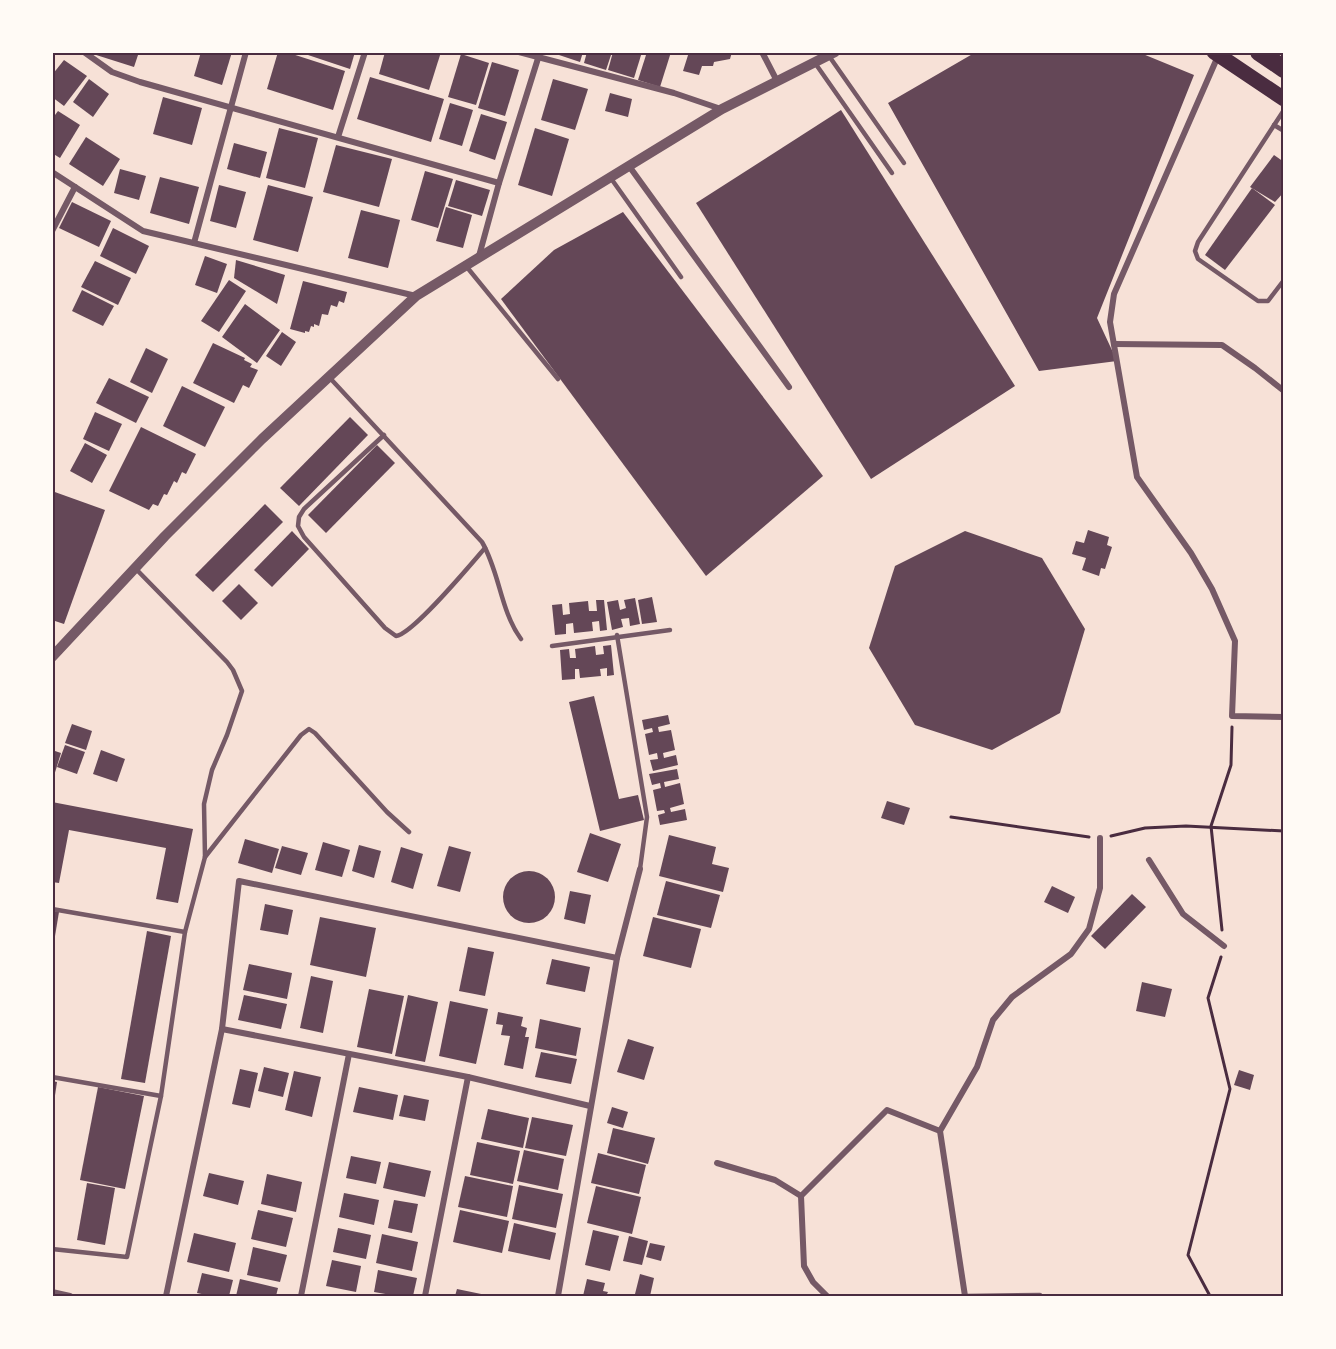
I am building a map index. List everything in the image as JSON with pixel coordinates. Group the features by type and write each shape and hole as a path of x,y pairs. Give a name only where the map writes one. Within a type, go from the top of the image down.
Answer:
{"highway":[{"path":"1259,52 1284,69"}],"main road":[{"path":"1216,54 1284,99"}],"street":[{"path":"84,52 112,72 140,82 499,183"},
{"path":"194,243 246,52"},
{"path":"338,137 365,52"},
{"path":"519,52 539,55 722,109"},
{"path":"762,52 777,81"},
{"path":"52,657 135,568 262,439 416,296 722,109 832,54"},
{"path":"1216,54 1113,294 1110,322 1137,477 1191,553 1212,589 1235,641 1233,716 1284,717"},
{"path":"479,258 499,183 539,55"},
{"path":"629,166 789,387"},
{"path":"52,172 143,231 416,296"},
{"path":"52,231 75,187"},
{"path":"1114,344 1222,345 1284,391"},
{"path":"966,1296 940,1131 977,1067 993,1020 1012,997 1071,954 1089,929 1100,888 1100,838"},
{"path":"1149,860 1183,914 1224,946"},
{"path":"558,1296 617,958 640,869"},
{"path":"166,1296 222,1029 239,881 617,958"},
{"path":"222,1029 468,1077 590,1106"},
{"path":"301,1296 349,1054"},
{"path":"425,1296 468,1077"},
{"path":"827,1296 813,1282 804,1266 801,1196 887,1110 940,1131"},
{"path":"717,1163 775,1180 801,1196"},
{"path":"52,1292 70,1296"}],"lane":[{"path":"832,54 904,163"},
{"path":"815,63 892,174"},
{"path":"1284,110 1198,242 1195,251 1198,259 1258,301 1264,302 1271,299 1284,280"},
{"path":"1274,124 1284,131"},
{"path":"610,177 681,277"},
{"path":"466,266 558,379"},
{"path":"329,377 485,548 492,560 504,606 514,630 521,639"},
{"path":"384,435 304,509 299,517 298,526 304,537 385,628 396,636 405,633 485,548"},
{"path":"52,1249 127,1257 161,1096 185,932 205,857 204,804 212,770 242,692 227,662 135,568"},
{"path":"552,646 617,635 670,630"},
{"path":"617,635 647,817 640,869"},
{"path":"205,857 301,735 309,729 387,812 409,832"},
{"path":"52,909 185,932"},
{"path":"52,1077 161,1096"},
{"path":"966,1296 1040,1295"}],"path":[{"path":"1210,1296 1188,1255 1230,1089 1208,998 1224,946 1211,826 1231,765 1233,716"},
{"path":"951,817 1100,838 1145,828 1211,826 1284,831"}],"building":[{"path":"93,52 139,52 134,67 93,54"},
{"path":"201,52 232,52 222,85 194,76"},
{"path":"278,52 286,52 345,71 333,110 267,89"},
{"path":"299,52 355,52 350,69"},
{"path":"385,52 441,52 429,90 379,74"},
{"path":"550,52 583,52 580,62"},
{"path":"587,52 612,52 606,70 584,63"},
{"path":"613,52 642,52 634,78 608,70"},
{"path":"647,52 671,52 660,87 638,80"},
{"path":"689,52 732,52 730,59 714,62 713,66 702,66 699,75 683,71"},
{"path":"976,52 1138,52 1194,75 1097,318 1117,361 1039,371 888,103"},
{"path":"461,54 489,63 476,105 448,97"},
{"path":"64,60 87,76 64,106 52,97 52,75"},
{"path":"492,62 519,70 505,116 478,108"},
{"path":"370,77 444,99 431,142 357,119"},
{"path":"89,79 109,94 93,117 73,102"},
{"path":"553,79 588,89 575,130 541,120"},
{"path":"610,93 632,99 628,117 605,111"},
{"path":"163,97 202,108 192,145 153,134"},
{"path":"450,103 473,110 462,146 439,139"},
{"path":"841,110 1015,386 871,479 696,203"},
{"path":"58,111 80,125 60,158 52,153 52,119"},
{"path":"481,114 507,122 495,160 469,151"},
{"path":"279,128 318,138 305,188 266,178"},
{"path":"535,128 569,139 552,196 518,185"},
{"path":"86,137 120,159 103,186 69,164"},
{"path":"234,143 267,152 260,178 227,169"},
{"path":"336,145 392,159 379,207 323,192"},
{"path":"1274,155 1284,162 1284,192 1275,202 1250,187"},
{"path":"120,169 146,176 139,200 114,193"},
{"path":"425,171 453,179 438,228 411,220"},
{"path":"160,177 199,187 189,224 150,213"},
{"path":"456,180 490,190 482,216 448,206"},
{"path":"219,185 246,192 236,228 210,221"},
{"path":"268,185 313,197 298,252 253,240"},
{"path":"1252,188 1275,205 1225,270 1205,255"},
{"path":"72,202 111,221 99,247 59,228"},
{"path":"446,207 472,215 463,248 436,241"},
{"path":"361,210 400,220 388,268 348,258"},
{"path":"623,212 823,476 706,576 501,299 554,250"},
{"path":"113,228 149,246 136,274 100,256"},
{"path":"205,256 227,264 217,293 195,285"},
{"path":"236,260 285,275 277,304 234,278"},
{"path":"95,261 131,278 118,305 81,287"},
{"path":"229,280 246,291 219,332 201,321"},
{"path":"303,281 347,292 344,303 339,301 337,307 331,305 328,315 322,314 319,326 314,324 309,332 305,331 305,333 290,329"},
{"path":"82,290 114,306 103,326 72,311"},
{"path":"245,304 280,330 257,363 222,337"},
{"path":"282,332 296,342 281,366 266,356"},
{"path":"213,343 245,358 244,360 252,364 250,367 258,370 249,388 243,385 234,403 193,383"},
{"path":"146,348 168,359 152,393 130,382"},
{"path":"109,378 149,397 136,423 96,403"},
{"path":"182,386 225,407 205,447 163,426"},
{"path":"95,412 122,424 109,451 83,439"},
{"path":"350,417 368,435 299,506 280,488"},
{"path":"141,427 196,454 186,474 182,472 177,483 174,481 158,506 153,504 149,510 109,491"},
{"path":"85,443 107,455 92,483 70,471"},
{"path":"377,445 395,463 326,533 308,515"},
{"path":"52,491 105,510 64,624 52,620"},
{"path":"265,504 283,522 213,592 195,575"},
{"path":"1088,530 1109,537 1107,545 1112,547 1105,569 1101,568 1099,576 1082,570 1086,558 1072,554 1076,541 1084,543"},
{"path":"292,531 309,549 272,587 254,570"},
{"path":"965,531 1042,558 1085,629 1060,713 992,750 915,725 869,648 895,566"},
{"path":"239,584 258,603 241,620 222,601"},
{"path":"652,597 657,622 642,624 638,600"},
{"path":"635,598 640,624 630,626 629,618 621,619 623,627 612,630 607,602 618,600 620,610 626,608 624,600"},
{"path":"596,600 604,600 607,630 600,631 599,621 592,622 593,631 574,633 573,623 566,624 566,634 555,635 552,605 562,604 563,615 570,614 569,603 588,601 589,611 597,611"},
{"path":"611,645 614,675 607,676 607,668 600,669 601,676 580,678 579,669 575,669 575,679 562,680 560,650 569,649 570,658 576,658 575,649 595,646 596,655 604,654 603,646"},
{"path":"594,696 619,799 638,795 644,820 600,831 569,702"},
{"path":"668,715 670,724 658,727 659,732 671,730 675,750 663,753 664,758 676,755 678,765 653,771 650,760 658,759 657,753 649,755 645,734 653,732 652,728 644,730 642,720"},
{"path":"72,724 92,731 86,750 65,743"},
{"path":"65,745 85,752 77,774 57,767"},
{"path":"52,750 61,753 53,779 52,778"},
{"path":"101,750 125,759 117,782 93,774"},
{"path":"677,769 679,779 664,782 665,787 680,783 684,804 670,808 671,812 685,809 687,820 660,825 658,815 665,813 664,810 657,811 653,790 661,788 660,783 652,785 649,774"},
{"path":"887,801 910,808 904,825 881,818"},
{"path":"52,802 193,829 178,903 156,899 166,848 69,830 59,883 52,882"},
{"path":"590,833 621,844 608,882 577,872"},
{"path":"669,835 716,847 712,864 729,868 723,892 659,876"},
{"path":"245,839 279,849 272,873 238,863"},
{"path":"323,842 350,850 342,877 315,870"},
{"path":"359,845 381,851 374,878 352,871"},
{"path":"282,846 308,853 301,875 275,868"},
{"path":"449,846 471,852 460,892 437,886"},
{"path":"401,847 423,854 413,889 391,882"},
{"path":"529,871 539,873 547,879 553,887 555,897 553,907 547,915 539,921 529,923 519,921 511,915 505,907 503,897 505,887 511,879 519,873"},
{"path":"666,881 720,895 711,928 657,915"},
{"path":"1052,886 1075,897 1068,913 1044,902"},
{"path":"570,891 591,895 585,924 564,919"},
{"path":"1132,894 1146,907 1105,949 1091,936"},
{"path":"265,904 293,910 288,935 260,930"},
{"path":"52,911 59,912 54,942 52,942"},
{"path":"320,917 376,928 366,977 310,965"},
{"path":"653,917 701,929 691,968 643,956"},
{"path":"147,931 171,936 145,1083 121,1079"},
{"path":"468,947 494,952 485,996 459,991"},
{"path":"552,959 590,967 585,992 546,984"},
{"path":"249,964 292,973 287,999 243,990"},
{"path":"311,976 333,981 323,1033 300,1028"},
{"path":"1142,982 1172,989 1165,1017 1136,1011"},
{"path":"369,989 404,996 392,1054 357,1047"},
{"path":"244,995 287,1004 281,1029 238,1020"},
{"path":"408,995 438,1002 425,1062 395,1056"},
{"path":"450,1001 488,1009 476,1064 439,1056"},
{"path":"498,1012 523,1017 521,1026 527,1028 525,1037 529,1037 523,1069 504,1065 510,1036 501,1035 503,1025 496,1024"},
{"path":"540,1019 581,1028 576,1056 535,1048"},
{"path":"628,1039 654,1047 644,1080 617,1072"},
{"path":"541,1052 577,1059 571,1084 535,1077"},
{"path":"264,1067 289,1073 283,1097 258,1091"},
{"path":"240,1069 258,1073 250,1108 232,1104"},
{"path":"1239,1070 1254,1075 1250,1090 1234,1085"},
{"path":"294,1071 321,1077 312,1117 285,1110"},
{"path":"52,1081 57,1082 54,1102 52,1102"},
{"path":"98,1087 144,1096 125,1189 80,1180"},
{"path":"359,1087 398,1095 393,1120 353,1112"},
{"path":"404,1095 429,1100 425,1121 399,1116"},
{"path":"612,1107 628,1112 623,1128 607,1123"},
{"path":"488,1109 529,1118 523,1148 481,1139"},
{"path":"532,1117 573,1125 566,1156 525,1148"},
{"path":"613,1128 655,1138 648,1164 607,1153"},
{"path":"477,1142 520,1151 513,1184 470,1175"},
{"path":"524,1150 564,1159 558,1190 517,1181"},
{"path":"598,1153 646,1165 639,1194 591,1183"},
{"path":"351,1156 381,1162 376,1184 346,1178"},
{"path":"389,1162 431,1171 425,1197 383,1188"},
{"path":"209,1173 244,1181 238,1205 203,1196"},
{"path":"267,1174 302,1182 296,1212 261,1204"},
{"path":"465,1176 513,1186 507,1217 458,1207"},
{"path":"87,1183 115,1188 105,1245 77,1240"},
{"path":"519,1185 563,1194 556,1228 512,1219"},
{"path":"596,1186 641,1197 632,1234 587,1223"},
{"path":"344,1193 379,1200 374,1225 339,1217"},
{"path":"394,1200 418,1204 412,1233 388,1228"},
{"path":"258,1210 293,1218 286,1247 251,1239"},
{"path":"460,1210 509,1221 502,1253 453,1242"},
{"path":"514,1223 556,1233 550,1260 508,1251"},
{"path":"338,1228 371,1235 366,1259 333,1252"},
{"path":"593,1230 619,1236 610,1271 585,1265"},
{"path":"194,1233 236,1243 229,1272 187,1262"},
{"path":"382,1234 418,1242 412,1271 376,1263"},
{"path":"629,1236 648,1241 642,1265 623,1261"},
{"path":"650,1243 665,1246 661,1261 646,1257"},
{"path":"253,1247 287,1255 280,1282 247,1275"},
{"path":"332,1260 361,1266 356,1292 326,1286"},
{"path":"378,1270 417,1278 413,1296 374,1292"},
{"path":"202,1273 233,1280 229,1296 197,1293"},
{"path":"640,1274 654,1278 650,1296 635,1294"},
{"path":"240,1279 278,1288 276,1296 236,1296"},
{"path":"587,1279 605,1283 603,1291 608,1292 606,1296 583,1296"},
{"path":"457,1289 486,1295 486,1296 455,1296"}]}
